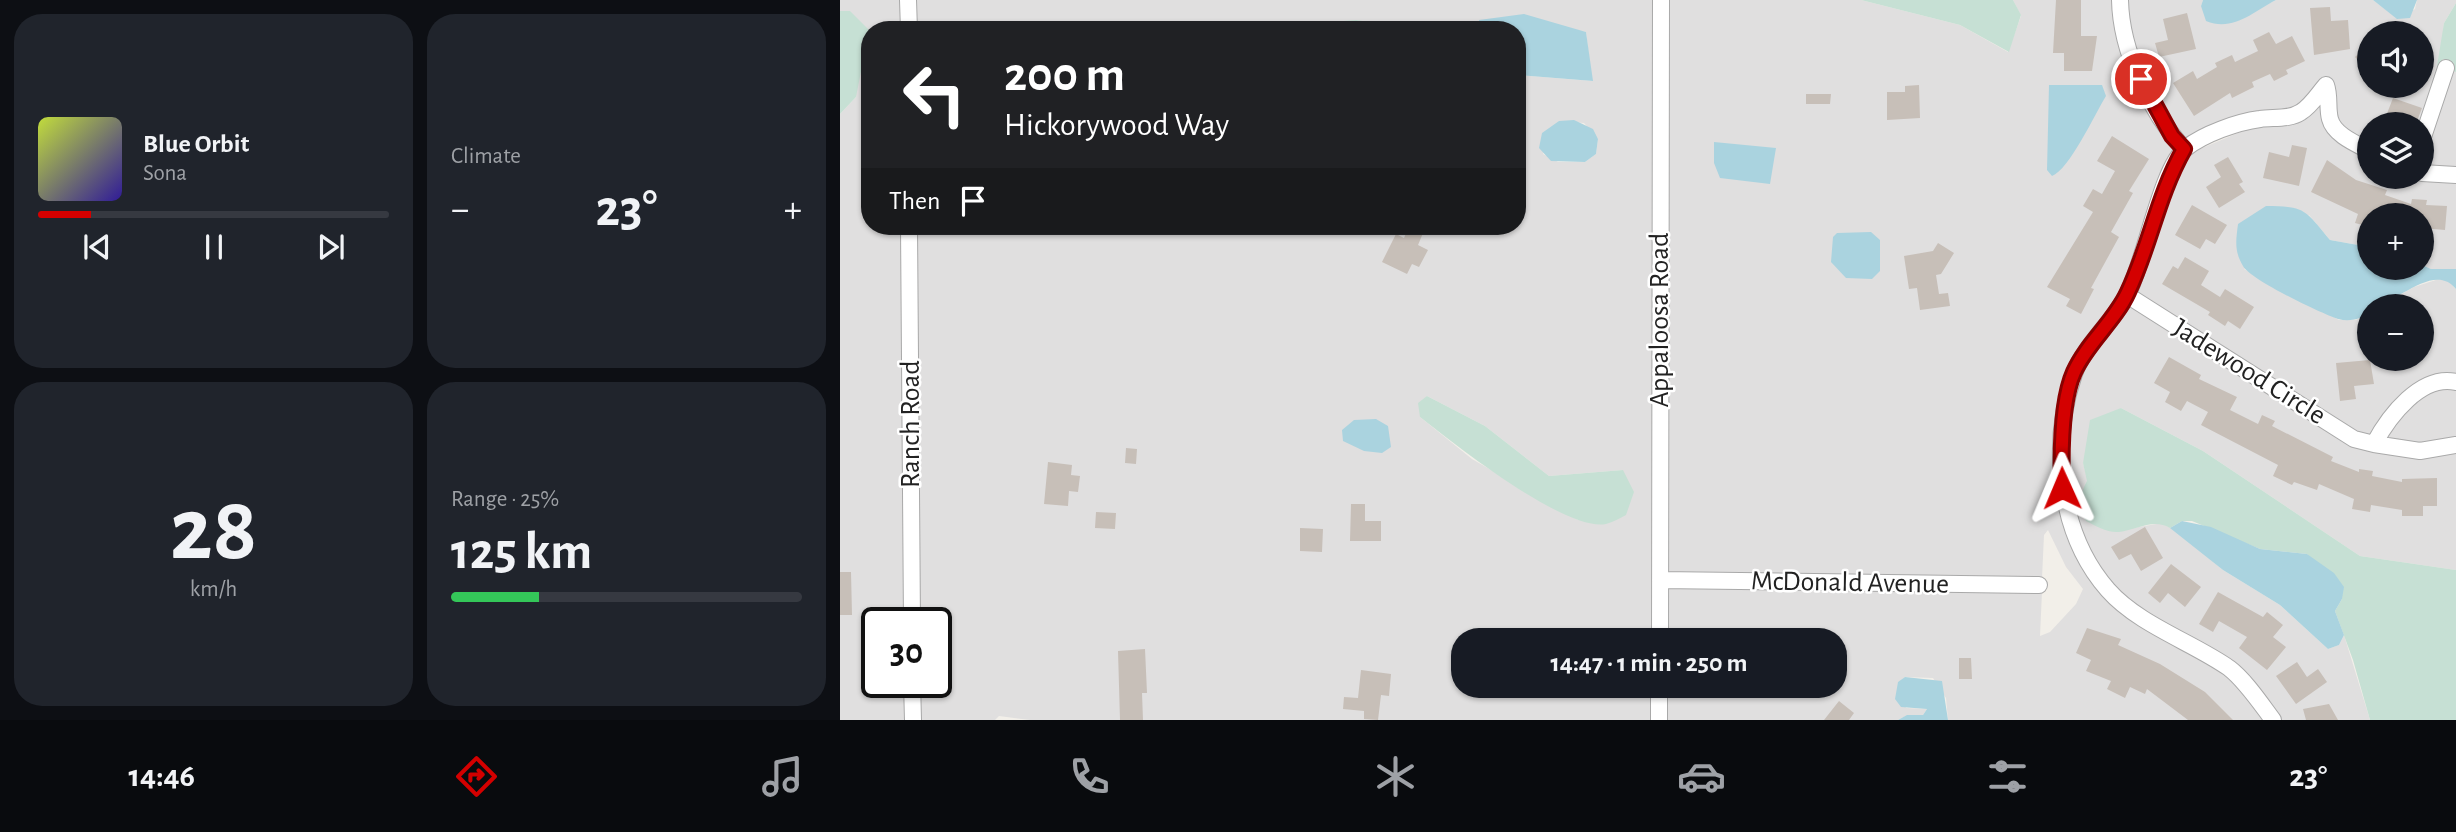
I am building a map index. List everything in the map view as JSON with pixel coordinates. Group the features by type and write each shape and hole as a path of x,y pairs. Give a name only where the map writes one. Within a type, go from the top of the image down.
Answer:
{"street":[{"path":"908,0 909,21"},
{"name":"Appaloosa Road","path":"1660,628 1661,0"},
{"path":"2120,0 2126,45 2172,136 2184,149"},
{"path":"2431,112 2446,68"},
{"path":"2273,720 2230,669 2164,632 2109,591 2079,544 2062,488 2061,439 2074,372 2127,295 2147,245 2165,183 2184,149 2232,127 2301,112 2326,85 2330,97 2330,120 2341,134 2357,143"},
{"path":"2434,174 2456,175"},
{"name":"Ranch Road","path":"909,235 912,607"},
{"name":"Jadewood Circle","path":"2127,295 2354,439 2420,451 2456,445"},
{"path":"2374,444 2383,428 2420,390 2434,381 2456,382"},
{"name":"McDonald Avenue","path":"1660,580 2039,585"},
{"path":"912,698 913,720"},
{"path":"1659,720 1660,698"}],"shaded area":[{"path":"840,0 902,0 902,21 861,21 861,235 903,235 906,607 861,607 861,698 906,698 907,720 840,720 840,114 856,97 850,11 840,11"},
{"path":"915,0 1655,0 1654,628 1451,628 1451,698 1653,698 1653,720 1030,720 999,716 995,720 919,720 919,698 952,698 952,607 918,607 916,235 1526,235 1526,76 1592,81 1586,32 1526,25 1526,21 915,21","holes":["1559,121 1584,123 1598,139 1596,154 1585,162 1558,162 1543,154","1427,396 1485,426 1549,476 1623,470 1578,520 1472,459 1420,417"]},
{"path":"1667,0 1861,0 1960,25 2008,52 2021,16 2013,0 2113,0 2176,150 2122,291 2069,368 2055,437 2073,546 2161,638 2227,675 2265,720 1948,720 1946,698 1933,678 1905,677 1898,683 1906,708 1927,709 1923,715 1908,715 1898,720 1665,720 1666,698 1847,698 1847,628 1666,628 1666,588 2042,592 2040,636 2050,632 2076,604 2083,589 2066,567 2048,530 2044,535 2042,578 1666,574"},
{"path":"2126,0 2203,0 2201,6 2258,9 2276,0 2373,0 2398,19 2415,9 2417,0 2456,0 2444,23 2440,67 2434,85 2434,21 2357,21 2357,98 2430,98 2425,112 2357,112 2357,136 2345,129 2336,117 2332,83 2322,80 2298,106 2186,141 2146,76 2132,43"},
{"path":"2452,71 2456,72 2456,168 2434,167 2434,128"},
{"path":"2324,97 2337,139 2357,152 2357,189 2434,189 2434,181 2456,182 2456,269 2434,269 2434,203 2357,203 2357,245 2330,240 2309,215 2244,269 2339,320 2357,320 2357,371 2434,371 2434,294 2401,294 2439,279 2449,281 2456,289 2456,375 2443,372 2431,375 2417,384 2371,436 2356,432 2135,292 2170,186 2188,154"},
{"path":"2129,304 2379,452 2420,458 2456,452 2456,570 2360,556 2203,451 2121,408 2083,463 2088,481 2133,528 2162,523 2176,531 2223,570 2280,605 2328,649 2339,645 2344,635 2370,720 2281,720 2113,586 2085,541 2068,486 2067,439 2080,375"},
{"path":"2436,388 2456,389 2456,438 2420,444 2384,439 2406,411"}],"green space":[{"path":"1861,0 2013,0 2021,15 2009,52 1960,25"},
{"path":"2456,3 2456,72 2452,71 2454,64 2443,59 2440,67 2437,66 2444,23"},
{"path":"840,11 850,11 861,22 861,71 856,97 840,114"},
{"path":"1427,396 1485,426 1549,476 1623,470 1634,492 1626,515 1606,524 1588,523 1538,501 1420,417 1418,403"},
{"path":"2121,408 2203,451 2360,556 2456,570 2456,720 2370,720 2353,660 2335,611 2342,599 2307,554 2260,549 2192,521 2182,521 2170,528 2151,524 2115,532 2086,521 2081,500 2087,481 2083,463 2090,420"}],"water":[{"path":"2203,0 2276,0 2242,19 2216,24 2206,21 2201,6"},
{"path":"2373,0 2417,0 2410,18 2397,19"},
{"path":"1524,14 1586,32 1593,81 1526,76 1526,21 1479,20"},
{"path":"2049,85 2102,85 2106,96 2074,153 2059,172 2052,176 2047,170"},
{"path":"1574,120 1593,129 1598,139 1596,154 1585,162 1551,161 1539,148 1542,133 1559,121"},
{"path":"1714,142 1776,148 1770,184 1720,178 1714,163"},
{"path":"2266,206 2297,209 2309,216 2330,240 2357,245 2357,280 2434,280 2434,269 2456,269 2456,289 2447,282 2437,280 2401,294 2357,294 2357,319 2338,319 2302,303 2249,272 2240,261 2237,250 2238,224"},
{"path":"1871,232 1880,240 1880,271 1872,279 1846,278 1831,262 1833,237 1837,233"},
{"path":"1376,419 1388,426 1391,447 1382,453 1364,451 1343,441 1342,430 1354,420"},
{"path":"2182,521 2211,527 2260,549 2307,554 2334,573 2344,587 2342,599 2335,611 2344,635 2339,645 2328,649 2280,605 2223,570 2170,528"},
{"path":"1905,677 1942,681 1948,720 1898,720 1907,715 1923,715 1927,709 1901,707 1895,699 1898,682"}],"building":[{"path":"2056,0 2081,0 2081,36 2097,36 2092,71 2064,71 2064,53 2053,53"},
{"path":"2330,7 2331,21 2348,20 2350,49 2314,55 2310,8"},
{"path":"2187,13 2196,49 2159,57 2155,43 2168,40 2163,19"},
{"path":"2269,32 2276,44 2292,36 2305,61 2286,70 2288,74 2274,81 2270,74 2252,82 2254,87 2232,98 2230,93 2194,116 2173,83 2193,71 2197,79 2217,67 2215,63 2232,55 2235,62 2258,51 2253,40"},
{"path":"1919,85 1920,118 1887,120 1887,92 1905,92 1905,86"},
{"path":"1806,94 1831,94 1830,104 1806,104"},
{"path":"2393,98 2422,108 2420,112 2388,112"},
{"path":"2112,136 2149,159 2129,191 2133,193 2111,232 2119,237 2091,288 2094,289 2081,314 2066,306 2070,299 2047,287 2093,212 2083,206 2093,189 2102,194 2115,171 2097,161"},
{"path":"2292,145 2307,148 2299,186 2263,178 2269,152 2289,157"},
{"path":"2228,157 2243,182 2239,184 2245,192 2219,208 2206,187 2221,177 2214,165"},
{"path":"2327,160 2357,180 2357,189 2384,189 2387,190 2385,195 2408,203 2357,203 2357,214 2311,192"},
{"path":"2412,199 2427,200 2426,203 2411,203"},
{"path":"2192,205 2227,225 2215,244 2206,239 2200,249 2175,235"},
{"path":"2434,205 2447,206 2445,230 2434,229"},
{"path":"1396,235 1404,238 1405,235 1422,235 1418,245 1428,250 1419,267 1412,264 1407,274 1382,262"},
{"path":"1938,243 1954,253 1941,274 1936,275 1939,294 1948,293 1950,306 1920,310 1917,288 1909,289 1904,256 1933,251"},
{"path":"2185,257 2209,271 2201,285 2220,297 2225,289 2254,307 2240,329 2228,321 2225,326 2208,315 2210,312 2162,284 2173,266 2178,269"},
{"path":"2169,357 2201,375 2199,379 2237,397 2230,410 2258,424 2262,415 2275,421 2272,426 2333,457 2331,461 2359,472 2359,469 2373,471 2372,476 2402,482 2402,479 2437,478 2437,506 2423,506 2423,516 2402,516 2402,510 2371,505 2370,512 2352,509 2354,499 2319,484 2317,490 2294,482 2292,485 2273,476 2278,465 2201,425 2208,412 2187,401 2181,411 2165,402 2170,392 2154,383"},
{"path":"2357,361 2357,371 2372,371 2374,384 2354,386 2356,399 2340,401 2336,363"},
{"path":"1126,448 1137,449 1136,464 1125,463"},
{"path":"1048,462 1072,465 1071,475 1080,476 1078,492 1069,491 1068,506 1044,504"},
{"path":"1351,504 1365,504 1365,521 1381,521 1381,541 1350,541"},
{"path":"1096,512 1116,513 1115,529 1095,528"},
{"path":"2145,527 2163,558 2141,571 2131,554 2119,560 2111,547"},
{"path":"1300,528 1323,529 1322,552 1300,551"},
{"path":"2171,564 2201,587 2185,607 2168,593 2160,603 2148,593"},
{"path":"840,572 851,572 852,615 840,615"},
{"path":"2218,592 2263,617 2267,612 2283,625 2273,637 2286,647 2267,670 2239,648 2247,637 2219,621 2213,632 2199,624"},
{"path":"2087,628 2121,639 2118,645 2160,664 2205,692 2233,720 2188,720 2147,689 2145,694 2130,687 2125,698 2107,689 2111,681 2086,671 2091,660 2076,653"},
{"path":"1145,649 1147,693 1142,693 1143,720 1120,720 1118,651"},
{"path":"1959,658 1971,658 1972,679 1959,679"},
{"path":"2297,662 2307,677 2318,669 2327,682 2296,704 2276,676"},
{"path":"1361,670 1391,674 1389,696 1381,695 1378,720 1364,719 1364,711 1343,709 1344,697 1358,698"},
{"path":"1839,701 1854,713 1849,720 1824,720"},
{"path":"2329,704 2338,720 2306,720 2303,709"}],"route":[{"path":"2062,488 2061,439 2074,372 2127,295 2147,245 2165,183 2184,149 2172,136 2141,79"}]}
